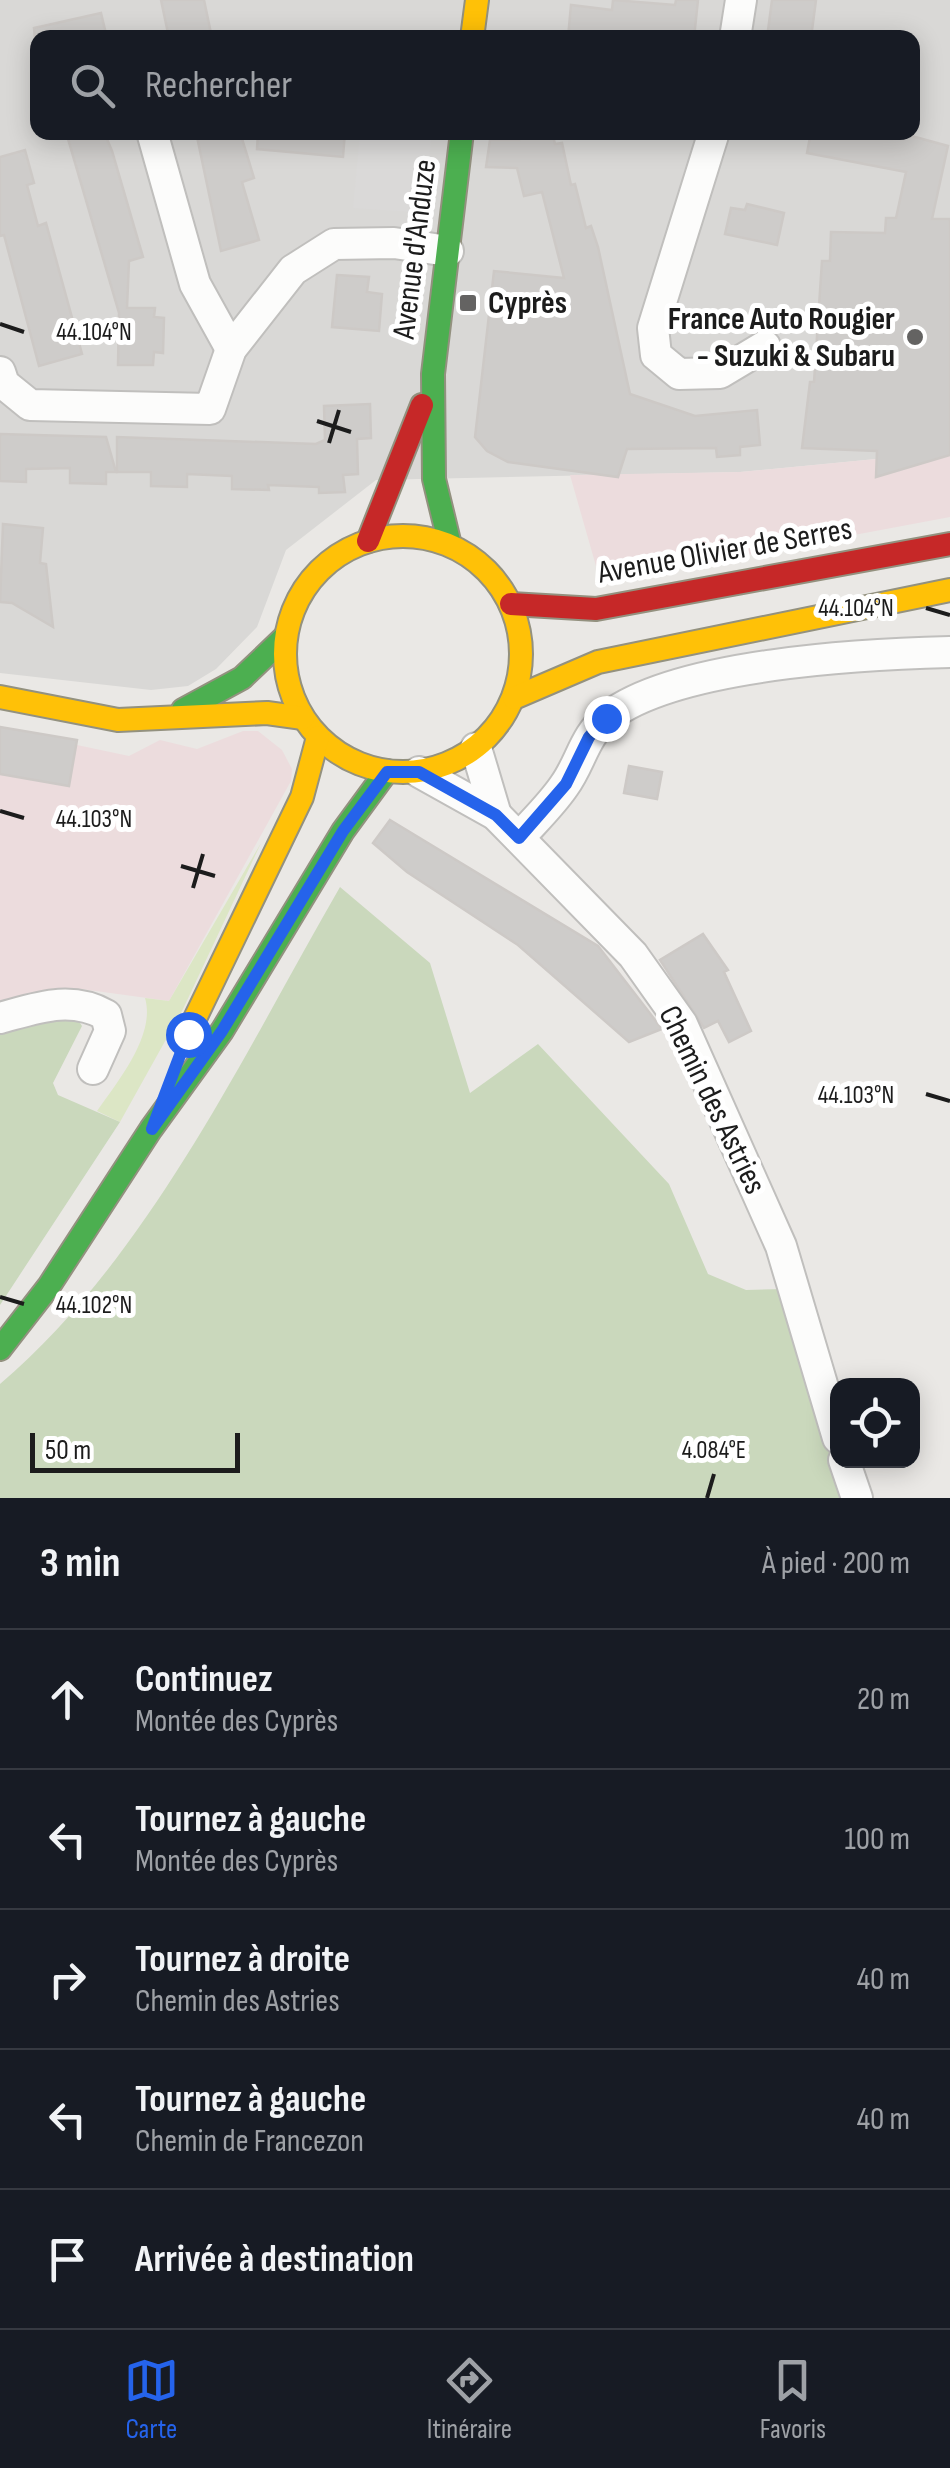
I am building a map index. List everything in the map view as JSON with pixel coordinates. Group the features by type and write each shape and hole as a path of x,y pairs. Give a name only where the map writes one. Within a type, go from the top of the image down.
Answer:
{"main road":[{"path":"473,30 477,0"},
{"name":"Avenue d'Anduze","path":"450,545 434,480 433,374 461,140"},
{"name":"Avenue d'Anduze","path":"368,541 433,374"},
{"path":"0,696 118,720 267,713 310,727 350,760 387,772 419,772 449,764 476,748 498,726 514,698 522,667 520,635 511,604 496,580 450,545 395,536 368,541 338,555 313,577 295,605 286,636 284,665 310,727 302,797 188,1034 152,1129"},
{"name":"Avenue Olivier de Serres","path":"511,604 596,609 950,544"},
{"path":"514,698 598,662 950,590"},
{"path":"169,717 225,690 286,636"},
{"path":"0,1349 49,1286 222,1031 343,831 387,772"}],"street":[{"path":"737,30 740,0"},
{"path":"154,140 195,284 231,349"},
{"path":"712,140 653,328 656,355 679,374 720,374 765,346"},
{"path":"0,372 4,384 30,404 210,409 231,349 293,270 334,244 394,243 448,251"},
{"path":"519,838 566,784 589,737 606,718 635,700 671,687 810,662 950,652"},
{"name":"Chemin des Astries","path":"476,748 496,815"},
{"name":"Chemin des Astries","path":"419,772 496,815 633,956 682,1024 781,1246 830,1411"},
{"path":"0,1018 66,1002 88,1005 106,1015 110,1030 93,1068"},
{"path":"847,1468 857,1498"}],"shaded area":[{"path":"0,0 950,0 950,219 886,218 876,459 740,472 376,480 286,550 257,627 216,669 188,686 151,690 0,673"},
{"path":"359,140 431,140 427,179 416,189 412,212 353,208"},
{"path":"886,218 950,219 950,517 736,557 596,566 570,475 740,472 876,459"},
{"path":"0,727 77,740 77,745 129,756 160,740 197,749 243,731 258,731 282,750 292,769 291,781 169,1001 81,989 0,1008"}],"green space":[{"path":"261,843 183,1009 120,1122 97,1111 140,1042 147,1012 145,998 169,1001"},
{"path":"340,887 430,963 470,1093 538,1044 669,1184 708,1274 746,1290 784,1289 830,1439 830,1468 839,1468 848,1498 0,1498 0,1384 53,1333 102,1276 190,1151"},
{"path":"74,1014 82,1026 53,1083 58,1095 120,1122 0,1305 0,1023"}],"building":[{"path":"161,0 204,0 210,30 167,30"},
{"path":"613,0 675,5 676,0 698,0 695,30 569,30 571,5 612,10"},
{"path":"772,0 816,0 812,30 768,30"},
{"path":"101,13 105,30 34,30"},
{"path":"920,138 948,146 932,219 950,219 950,455 876,477 877,451 802,448 810,382 814,382 822,261 830,261 831,232 885,233 886,218 896,218 906,172 807,153 809,140"},
{"path":"68,140 107,140 112,151 143,257 129,261 127,308 155,308 154,317 164,318 163,353 154,352 153,365 118,365 119,313"},
{"path":"198,140 242,140 254,178 242,182 259,240 221,251"},
{"path":"258,140 344,140 343,157 257,149"},
{"path":"490,140 562,143 571,185 575,184 586,228 591,226 598,247 630,394 695,416 757,410 760,445 740,447 740,455 717,457 716,448 627,449 618,477 508,462 487,451 475,437 494,271 564,278 542,192 524,196 517,168 486,167"},
{"path":"25,150 34,183 27,185 38,226 46,223 82,354 39,366 4,235 0,236 0,157"},
{"path":"747,204 784,213 777,245 725,234 731,208 745,210"},
{"path":"337,275 369,277 367,292 382,294 379,331 332,327"},
{"path":"370,404 371,438 357,439 358,474 343,475 345,492 319,493 319,487 268,485 269,490 232,489 232,476 187,474 187,487 151,486 151,472 117,472 117,437 316,444 325,440 324,406"},
{"path":"0,434 106,437 116,472 106,472 106,484 70,483 70,468 26,469 26,482 0,481"},
{"path":"3,524 43,528 40,563 46,564 53,627 12,603 0,602"},
{"path":"0,727 77,740 69,786 0,774"},
{"path":"629,766 662,772 657,799 624,793"},
{"path":"390,820 598,946 662,1029 629,1042 518,945 407,872 373,843"},
{"path":"703,934 728,970 724,972 751,1031 729,1042 718,1021 704,1028 660,960"}],"traffic: fast":[{"path":"450,545 434,479 433,374 461,140"},
{"path":"183,710 242,678 286,636"},
{"path":"0,1349 49,1286 151,1129 222,1031 343,831 387,771"}],"traffic: slow":[{"path":"473,30 477,0"},
{"path":"403,536 448,545 487,570 512,609 521,654 512,699 487,738 448,763 403,772 358,763 319,738 294,699 285,654 294,609 319,570 358,545 403,536"},
{"path":"514,698 598,662 950,590"},
{"path":"0,697 118,720 267,713 303,718"},
{"path":"187,1035 302,797 318,737"}],"traffic: jam":[{"path":"368,541 422,405"},
{"path":"511,604 596,609 950,544"}],"place":[{"name":"Cyprès","path":"468,303"},
{"name":"France Auto Rougier - Suzuki & Subaru","path":"915,337"}],"route":[{"path":"188,1034 152,1129 222,1031 343,831 387,772 419,772 496,815 519,838 566,784 589,737 606,718"}]}
